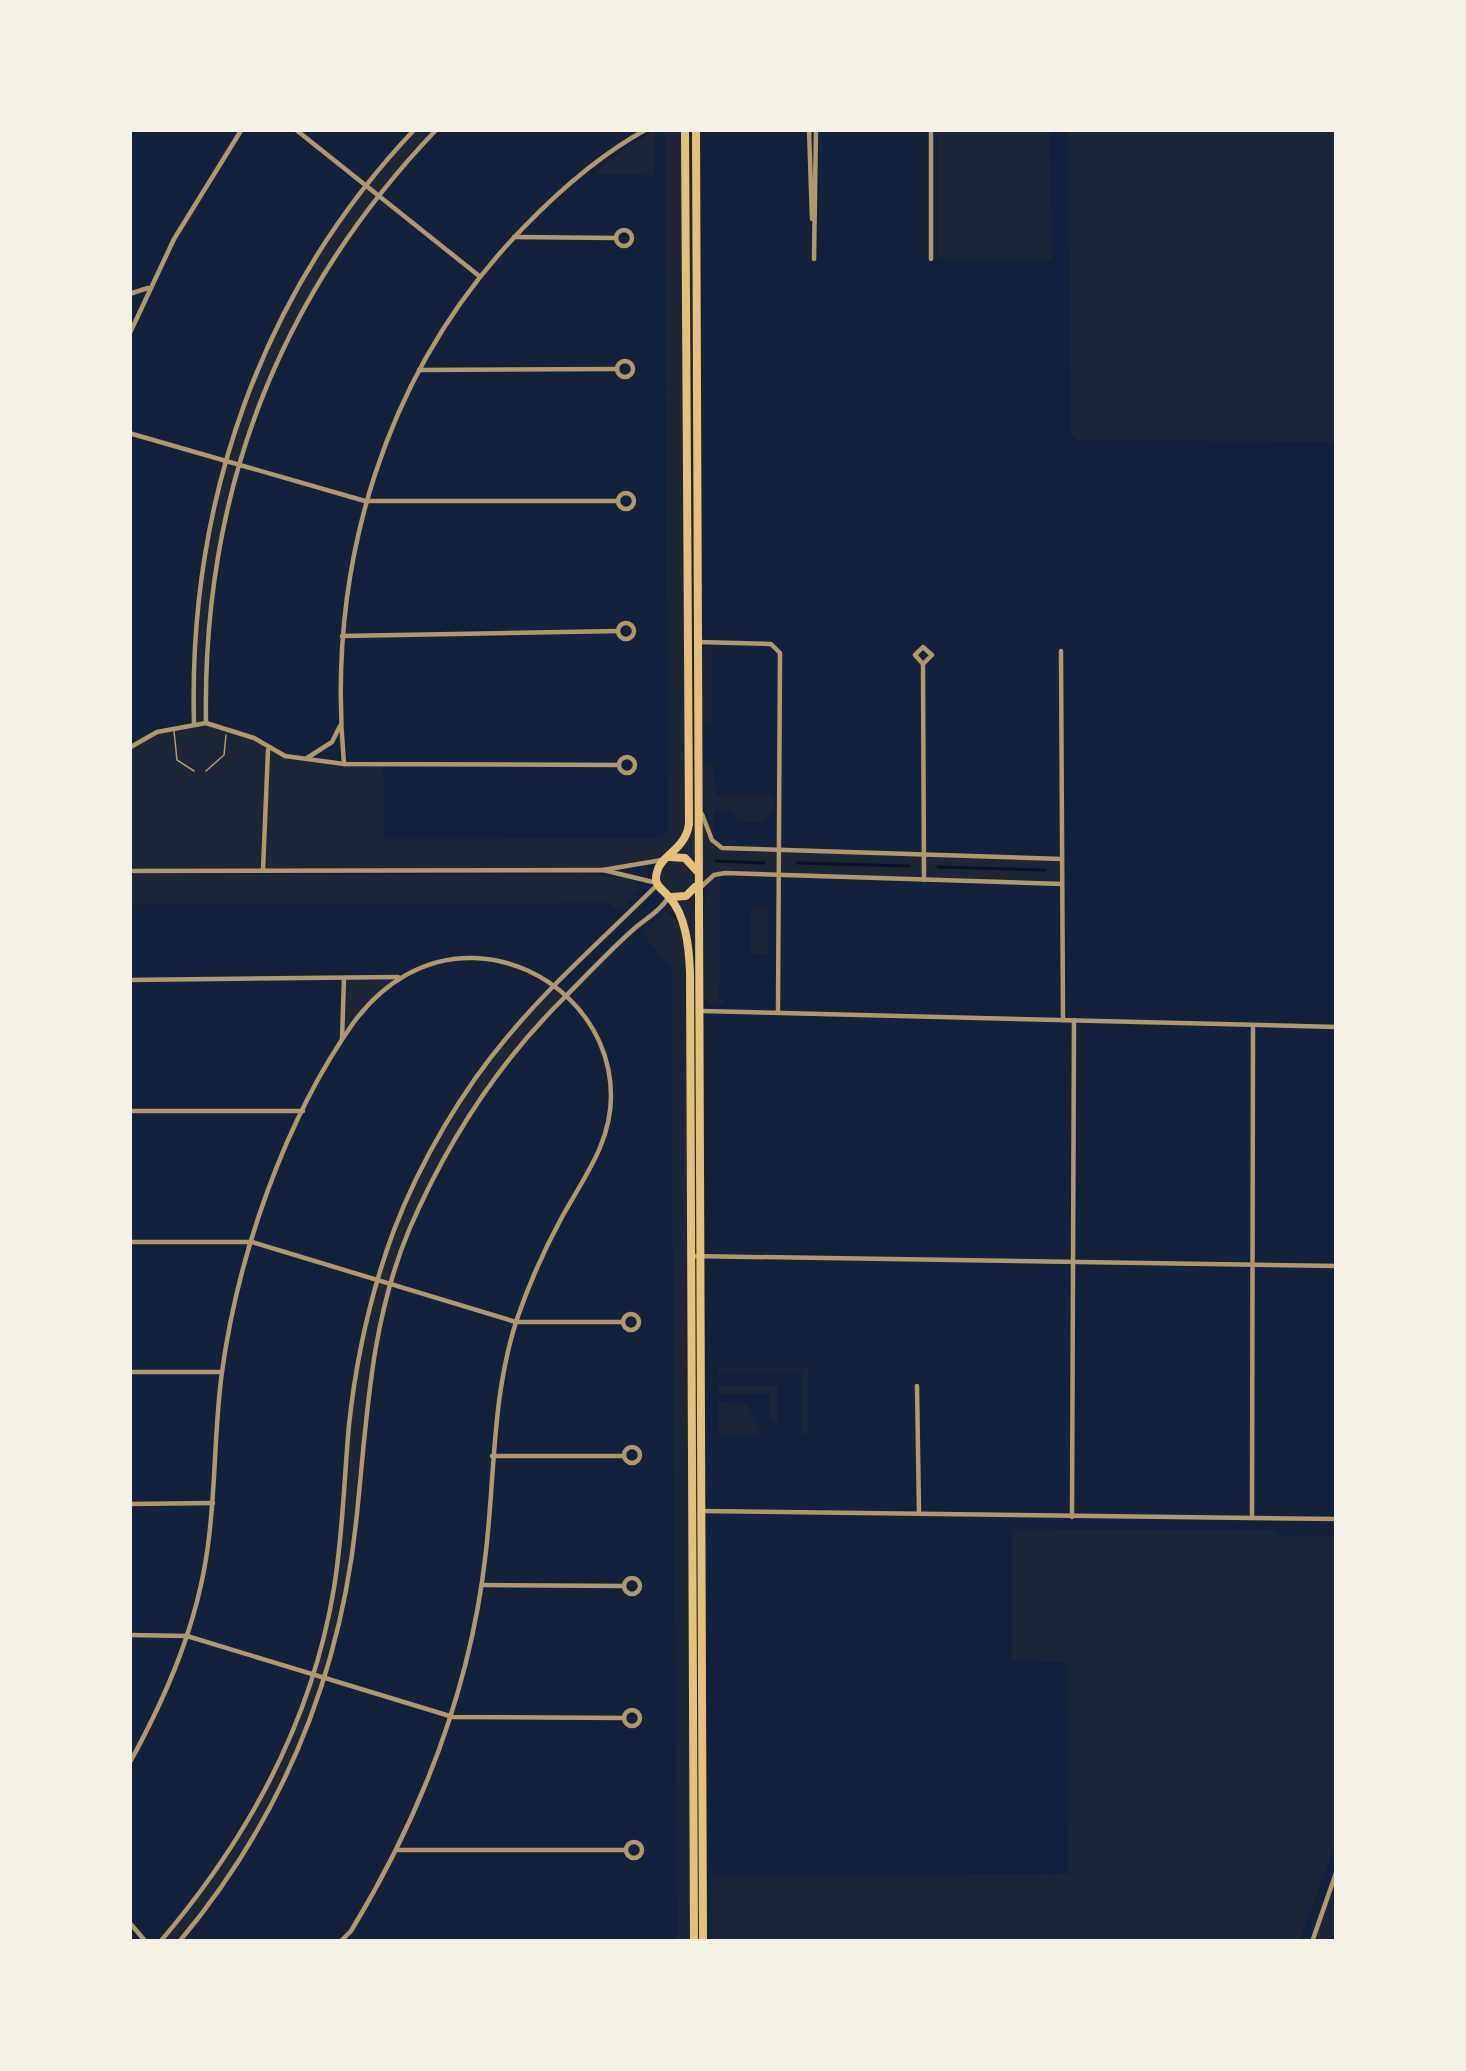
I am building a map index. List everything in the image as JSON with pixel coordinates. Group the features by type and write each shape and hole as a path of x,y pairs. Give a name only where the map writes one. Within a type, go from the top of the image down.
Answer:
{"main road":[{"path":"685,129 698,642 699,1942"},
{"path":"695,1010 687,938 670,897 657,884 658,869 683,844 689,824 696,129"},
{"path":"667,858 688,860 698,877"},
{"path":"670,897 686,896 698,877"}],"street":[{"path":"129,335 148,288 201,191 242,129"},
{"path":"295,129 481,276"},
{"path":"194,723 198,590 224,461 271,336 314,258 365,185 415,129"},
{"path":"206,723 212,590 238,466 267,383 327,266 378,195 437,129"},
{"path":"344,764 341,636 347,581 365,501 419,370 481,276 514,237 598,160 646,129"},
{"path":"812,129 809,204 814,259"},
{"path":"932,129 932,259"},
{"path":"514,237 616,238"},
{"path":"129,294 148,288"},
{"path":"419,370 617,369"},
{"path":"129,433 365,501 618,501"},
{"path":"198,590 212,590"},
{"path":"341,636 618,631"},
{"path":"698,642 776,645 780,653 778,1012"},
{"path":"1060,651 1063,1020"},
{"path":"923,664 924,880"},
{"path":"129,748 157,732 206,723 301,759 344,764 619,765"},
{"path":"301,759 316,755 332,742 340,726"},
{"path":"263,870 268,748"},
{"path":"699,803 708,832 718,845 1062,859"},
{"path":"129,871 603,870 667,858"},
{"path":"603,870 657,884"},
{"path":"686,896 719,874 1062,884"},
{"path":"160,1942 243,1832 286,1746 313,1676 334,1591 360,1348 395,1229 449,1122 508,1035 657,884"},
{"path":"179,1942 254,1839 326,1681 347,1594 373,1351 408,1234 460,1130 517,1045 670,897"},
{"path":"129,980 398,977 446,960 504,962 568,994 603,1052 611,1094 602,1147 549,1241 516,1322 504,1370 482,1585 453,1717 398,1850 340,1942"},
{"path":"129,1764 188,1636 208,1546 222,1372 265,1201 304,1111 342,1042 398,977"},
{"path":"342,1042 344,979"},
{"path":"695,1010 1337,1027"},
{"path":"1072,1517 1074,1020"},
{"path":"1252,1518 1253,1025"},
{"path":"129,1111 304,1111"},
{"path":"449,1122 460,1130"},
{"path":"129,1242 252,1242 516,1322 622,1322"},
{"path":"696,1256 1337,1266"},
{"path":"129,1372 222,1372"},
{"path":"917,1386 920,1514"},
{"path":"492,1456 624,1456"},
{"path":"129,1504 213,1503"},
{"path":"697,1511 1337,1519"},
{"path":"482,1585 624,1586"},
{"path":"129,1635 188,1636 453,1717 624,1718"},
{"path":"243,1832 254,1839"},
{"path":"398,1850 626,1850"},
{"path":"1312,1942 1337,1870"},
{"path":"129,1922 146,1942"},
{"path":"351,1931 351,1942"}],"lane":[{"path":"174,727 177,760 194,770"},
{"path":"206,771 224,755 226,728"}],"shaded area":[{"path":"415,129 437,129 373,202 326,267 281,353 245,444 213,585 206,723 301,759 383,764 385,839 659,838 668,831 665,129 696,129 699,803 708,832 722,848 1062,859 1062,884 719,874 697,892 703,1942 694,1942 690,972 681,921 657,883 664,860 603,870 129,871 129,748 157,732 193,723 194,656 210,524 246,397 303,277 348,209"},
{"path":"937,129 1050,129 1052,259 938,259"},
{"path":"1068,129 1337,129 1337,442 1078,440 1070,434"},
{"path":"655,130 654,175 594,174 609,160"},
{"path":"712,646 713,727 702,723 702,648"},
{"path":"713,762 717,796 775,798 773,811 762,822 736,821 733,813 714,809 714,837 705,810 702,766"},
{"path":"583,874 632,879 641,888 619,912 610,903 129,905 129,875"},
{"path":"721,876 719,999 724,1004 712,1005 703,996 704,903 713,880"},
{"path":"751,907 768,907 768,955 750,954"},
{"path":"666,911 679,923 687,959 691,1942 677,1942 671,967 642,933"},
{"path":"398,977 356,1021 342,1042 344,978"},
{"path":"556,986 568,994 517,1045 489,1083 408,1234 373,1351 347,1594 326,1681 254,1839 179,1942 160,1942 241,1832 289,1742 314,1675 329,1604 359,1360 392,1242 444,1134 476,1083"},
{"path":"718,1368 808,1368 808,1435 802,1435 802,1372 722,1372 718,1377"},
{"path":"718,1386 778,1386 778,1425 770,1421 770,1394 718,1394"},
{"path":"718,1402 746,1404 763,1435 718,1435"},
{"path":"1012,1529 1276,1530 1277,1536 1337,1536 1337,1840 1299,1942 712,1942 711,1876 1068,1874 1067,1662 1012,1661"},
{"path":"1337,1870 1337,1942 1312,1942"}],"waterway":[{"path":"716,861 764,863"},
{"path":"797,863 909,866"},
{"path":"938,867 1045,870"}]}
